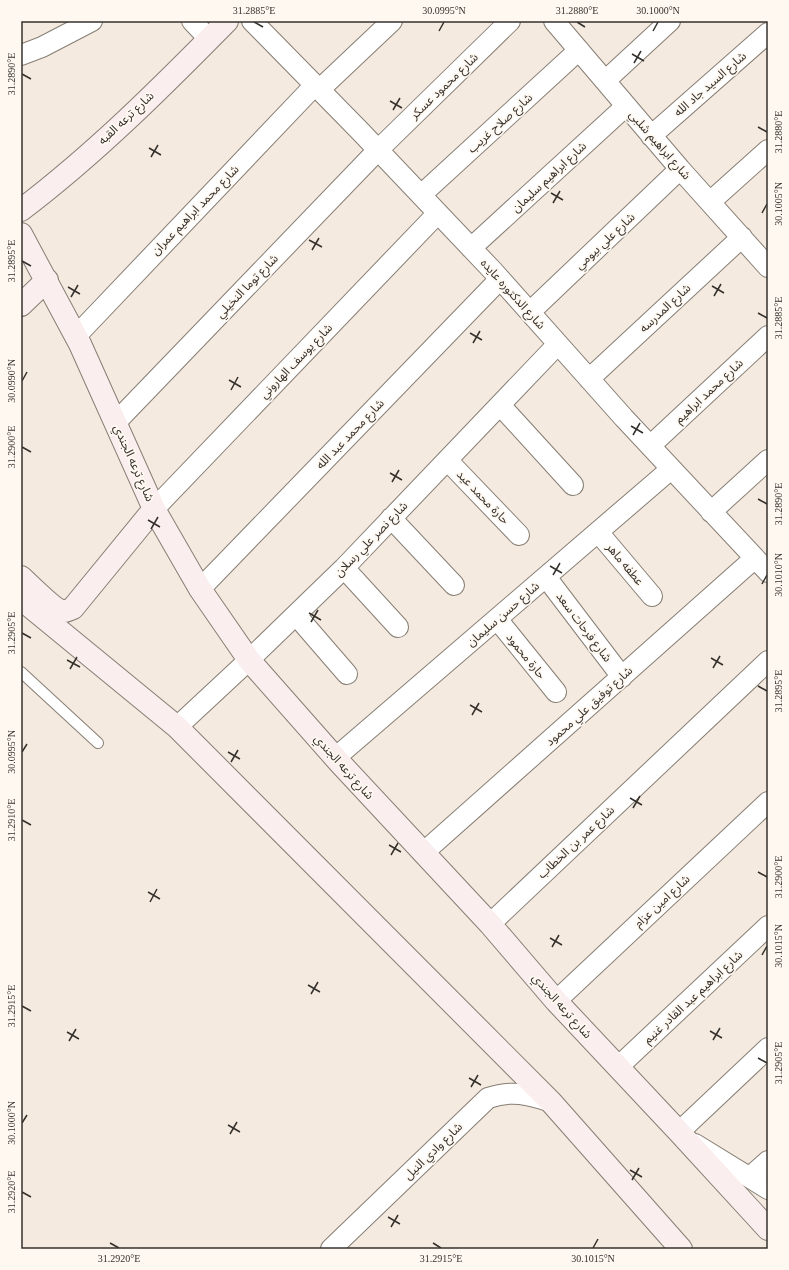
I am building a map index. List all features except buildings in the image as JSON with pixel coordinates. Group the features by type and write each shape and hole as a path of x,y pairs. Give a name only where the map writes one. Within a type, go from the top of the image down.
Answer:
{"main road":[{"name":"شارع ترعه القبه","path":"21,210 55,184 111,134 227,21"},
{"name":"شارع ترعه الجندي","path":"23,242 46,280 76,336 154,509 200,589 249,660 335,758 490,924 556,1001 682,1134 768,1229"},
{"path":"21,305 46,280"},
{"path":"61,620 73,608 154,509"},
{"path":"21,577 56,608 61,620"},
{"path":"21,599 61,620 177,727 550,1102 681,1249"}],"street":[{"path":"21,55 42,47 92,21"},
{"path":"192,21 209,39"},
{"name":"شارع الدكتوره عايده","path":"252,21 471,248 650,446 764,568"},
{"name":"شارع محمد ابراهيم عمران","path":"76,336 317,87 392,21"},
{"name":"شارع محمود عسكر","path":"378,150 510,21"},
{"name":"شارع ابراهيم شلبي","path":"554,21 680,169 767,264"},
{"path":"605,81 670,21"},
{"name":"شارع السيد جاد الله","path":"652,136 768,33"},
{"name":"شارع صلاح غريب","path":"421,195 579,50"},
{"name":"شارع ابراهيم سليمان","path":"471,248 626,106"},
{"name":"شارع توما النخيلي","path":"116,422 378,150"},
{"path":"710,202 768,150"},
{"name":"شارع علي بيومي","path":"530,312 680,169"},
{"name":"شارع يوسف الهاروني","path":"154,509 438,213"},
{"name":"شارع المدرسه","path":"589,379 742,237"},
{"name":"شارع محمد عبد الله","path":"200,589 500,279"},
{"name":"شارع محمد ابراهيم","path":"650,446 768,336"},
{"name":"شارع نصر علي رسلان","path":"177,727 344,568 558,344"},
{"path":"500,405 573,485"},
{"name":"حارة محمد عيد","path":"447,460 519,535"},
{"path":"711,512 768,460"},
{"name":"شارع حسن سليمان","path":"335,758 672,469"},
{"path":"391,518 454,585"},
{"name":"عطفه ماهر","path":"598,532 652,596"},
{"path":"344,568 398,627"},
{"name":"شارع توفيق علي محمود","path":"423,854 622,677 764,568"},
{"name":"شارع فرحات سعد","path":"546,577 622,677"},
{"path":"296,615 347,674"},
{"name":"حارة محمود","path":"497,619 556,692"},
{"name":"شارع عمر بن الخطاب","path":"490,924 768,662"},
{"name":"شارع امين عزام","path":"556,1001 768,802"},
{"name":"شارع ابراهيم عبد القادر غنيم","path":"618,1067 768,926"},
{"path":"768,1048 682,1134 768,1188"},
{"name":"شارع وادي النيل","path":"331,1249 488,1098 499,1094 521,1093 550,1102"},
{"path":"750,1177 768,1161"}],"lane":[{"path":"21,672 98,743"}]}
